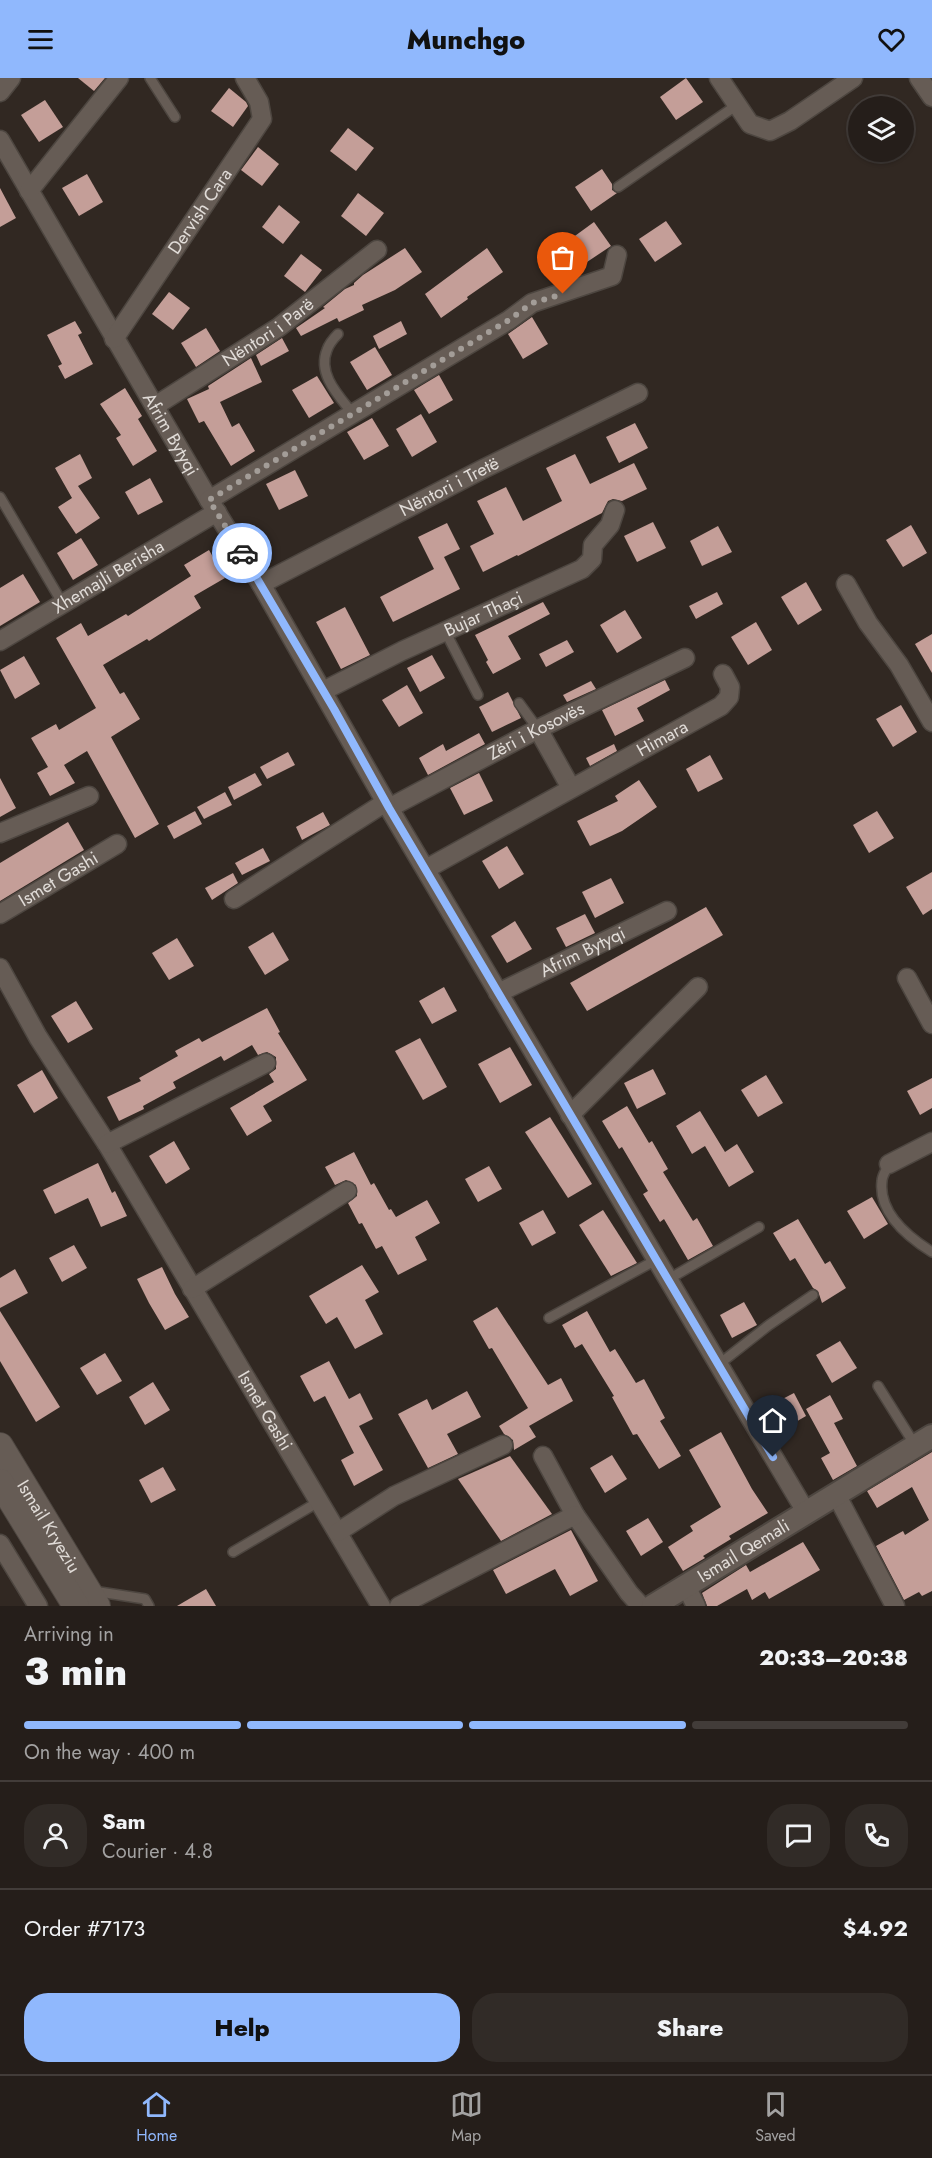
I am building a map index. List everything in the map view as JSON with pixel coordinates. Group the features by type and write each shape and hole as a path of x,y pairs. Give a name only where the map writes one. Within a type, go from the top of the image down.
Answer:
{"main road":[{"name":"Ismail Kryeziu","path":"0,1446 81,1602"},
{"name":"Ismail Kryeziu","path":"0,1482 81,1602"}],"street":[{"path":"0,92 11,78"},
{"path":"29,191 119,78"},
{"name":"Dervish Cara","path":"114,339 262,119 259,102 245,78"},
{"path":"719,78 750,124 770,131 790,121 853,78"},
{"path":"919,78 932,98"},
{"name":"Afrim Bytyqi","path":"0,140 114,339 261,584 498,993 806,1512"},
{"name":"Nëntori i Parë","path":"155,406 279,327 377,250"},
{"name":"Xhemajli Berisha","path":"0,641 63,604 353,414 509,320 532,303 612,276 618,255"},
{"name":"Nëntori i Tretë","path":"261,584 483,469 638,393"},
{"name":"Bujar Thaçi","path":"323,691 445,631 582,569 592,559 593,545 610,525 615,510"},
{"path":"846,584 868,623 899,665 932,722"},
{"name":"Zëri i Kosovës","path":"388,805 685,658"},
{"name":"Himara","path":"426,869 721,706 729,697 730,687 723,674"},
{"path":"538,729 571,788"},
{"path":"0,833 89,796"},
{"path":"234,899 388,805"},
{"name":"Ismet Gashi","path":"0,914 117,844"},
{"name":"Afrim Bytyqi","path":"498,993 667,910"},
{"name":"Ismet Gashi","path":"0,968 38,1037 106,1144 381,1606"},
{"path":"907,978 932,1024"},
{"path":"570,1115 698,987"},
{"path":"106,1144 266,1063"},
{"path":"890,1164 932,1142"},
{"path":"192,1289 347,1191"},
{"name":"Ismail Qemali","path":"652,1606 691,1596 806,1512 924,1441"},
{"path":"338,1532 394,1496 503,1444"},
{"path":"543,1456 575,1515 640,1606"},
{"path":"836,1494 895,1606"},
{"path":"399,1606 575,1515"},
{"path":"0,1544 38,1606"}],"lane":[{"path":"150,78 175,117"},
{"path":"618,187 737,105"},
{"path":"338,334 326,350 325,371 337,394 353,414"},
{"path":"0,497 63,604"},
{"path":"445,631 478,695"},
{"path":"519,703 538,729"},
{"path":"890,1164 882,1179 882,1193 887,1209 915,1242 932,1252"},
{"path":"668,1280 759,1227"},
{"path":"549,1318 656,1260"},
{"path":"718,1365 769,1325 813,1295"},
{"path":"878,1386 924,1441"},
{"path":"233,1552 320,1501"},
{"path":"81,1602 145,1599 149,1606"}],"building":[{"path":"78,78 105,78 94,91"},
{"path":"686,78 703,102 676,120 660,97"},
{"path":"229,88 248,106 233,127 211,111"},
{"path":"45,100 63,127 39,142 21,115"},
{"path":"348,128 374,148 356,171 330,151"},
{"path":"258,147 279,164 262,186 241,170"},
{"path":"602,169 612,184 612,190 617,193 591,211 575,187"},
{"path":"87,174 103,202 79,216 62,188"},
{"path":"0,188 16,218 0,227"},
{"path":"358,193 384,213 366,236 341,216"},
{"path":"279,205 300,222 283,244 262,227"},
{"path":"666,221 682,244 655,262 639,239"},
{"path":"594,222 611,246 584,264 568,241"},
{"path":"405,248 422,272 395,290 362,305 364,310 339,322 337,318 301,336 296,328 325,308 323,307 345,289 354,285 363,275"},
{"path":"487,248 503,272 441,318 425,294"},
{"path":"301,254 322,270 305,292 284,276"},
{"path":"169,292 190,308 173,330 152,314"},
{"path":"532,317 548,344 523,359 508,334"},
{"path":"75,321 82,333 78,335 93,364 65,379 58,366 62,364 47,335"},
{"path":"401,321 407,334 379,349 373,336"},
{"path":"206,328 220,351 196,367 181,343"},
{"path":"282,338 289,351 261,366 256,355"},
{"path":"375,347 392,375 367,390 350,362"},
{"path":"251,358 262,382 220,402 232,427 239,423 255,451 231,466 204,421 199,423 187,399 209,389 208,386"},
{"path":"439,375 453,400 429,414 414,390"},
{"path":"317,376 334,403 309,418 292,390"},
{"path":"125,388 142,416 138,419 157,451 133,466 116,438 121,435 100,404"},
{"path":"421,414 437,442 412,457 396,429"},
{"path":"372,418 389,446 364,460 347,432"},
{"path":"635,423 648,448 619,463 606,437"},
{"path":"80,454 92,478 78,486 100,518 76,534 58,507 72,498 55,468"},
{"path":"575,454 590,484 634,463 647,489 622,501 613,499 608,501 602,513 483,572 470,546 494,534 477,501 506,487 523,521 562,501 546,468"},
{"path":"295,470 308,496 279,510 266,484"},
{"path":"150,478 163,502 138,515 125,492"},
{"path":"653,522 666,548 637,562 624,536"},
{"path":"447,523 460,549 444,557 460,589 393,622 380,597 434,569 418,537"},
{"path":"911,525 927,553 903,567 886,540"},
{"path":"718,526 732,552 702,566 690,541"},
{"path":"81,538 98,565 73,580 57,553"},
{"path":"209,550 225,578 194,596 201,608 149,641 147,639 103,665 120,694 124,692 140,719 111,737 159,824 135,838 87,751 64,765 75,783 50,796 37,773 48,767 31,738 56,724 59,730 96,708 56,638 81,623 88,636 126,614 128,616 191,576 184,565"},
{"path":"23,574 40,602 0,626 0,588"},
{"path":"806,582 822,610 798,625 781,597"},
{"path":"717,592 723,604 696,619 689,606"},
{"path":"543,602 550,614 508,636 521,659 493,674 475,635"},
{"path":"345,607 370,655 341,669 316,622"},
{"path":"625,610 642,638 617,653 600,625"},
{"path":"756,622 772,650 748,665 731,637"},
{"path":"932,634 932,673 915,644"},
{"path":"567,640 574,652 546,667 539,654"},
{"path":"432,655 445,678 420,692 407,668"},
{"path":"24,656 40,684 15,699 0,670"},
{"path":"665,680 670,690 637,708 644,721 615,736 602,710"},
{"path":"591,681 596,689 567,702 563,695"},
{"path":"407,685 423,713 399,727 382,700"},
{"path":"508,692 521,718 492,732 479,707"},
{"path":"901,705 917,732 893,747 876,719"},
{"path":"479,733 485,744 428,775 419,758 443,744 446,751"},
{"path":"614,744 617,751 590,766 586,758"},
{"path":"288,752 295,765 267,779 260,767"},
{"path":"710,755 723,779 698,792 686,769"},
{"path":"255,773 262,785 234,800 228,787"},
{"path":"479,773 493,801 464,815 450,788"},
{"path":"0,778 16,808 0,817"},
{"path":"639,780 657,807 622,831 590,846 577,821 618,801 615,796"},
{"path":"225,792 232,805 204,819 197,807"},
{"path":"195,811 202,824 174,839 167,826"},
{"path":"877,811 894,838 869,853 853,825"},
{"path":"323,812 330,825 302,840 296,827"},
{"path":"68,822 84,850 0,901 0,863"},
{"path":"507,846 524,874 499,889 482,861"},
{"path":"263,848 270,861 242,875 235,863"},
{"path":"932,872 932,909 923,915 906,887"},
{"path":"233,873 238,883 212,900 205,888"},
{"path":"611,878 624,903 595,918 582,892"},
{"path":"706,907 723,935 587,1011 570,983"},
{"path":"585,914 595,933 566,947 556,928"},
{"path":"515,921 532,949 507,963 491,936"},
{"path":"273,932 289,960 265,975 248,947"},
{"path":"177,938 194,966 169,980 152,953"},
{"path":"444,987 457,1011 432,1024 419,1001"},
{"path":"76,1001 93,1029 68,1043 51,1016"},
{"path":"267,1008 280,1032 278,1033 307,1080 263,1106 272,1121 247,1136 230,1108 274,1082 269,1074 276,1069 276,1057 267,1052 258,1055 252,1045 224,1061 221,1056 173,1082 176,1088 143,1106 144,1109 119,1121 107,1097 141,1081 139,1078 178,1056 175,1051 199,1038 202,1042"},
{"path":"420,1038 447,1087 423,1100 395,1051"},
{"path":"510,1047 532,1085 500,1103 478,1064"},
{"path":"653,1069 666,1094 637,1109 624,1083"},
{"path":"42,1070 58,1098 34,1113 17,1085"},
{"path":"766,1075 783,1103 758,1117 741,1090"},
{"path":"932,1078 932,1108 920,1115 907,1091"},
{"path":"627,1106 649,1143 652,1141 668,1169 663,1172 693,1221 697,1218 713,1246 688,1260 664,1219 660,1222 643,1194 648,1191 622,1147 619,1149 602,1121"},
{"path":"700,1111 725,1152 737,1144 754,1172 729,1187 705,1146 692,1154 676,1126"},
{"path":"550,1117 592,1184 568,1198 525,1132"},
{"path":"174,1141 190,1169 166,1184 149,1156"},
{"path":"354,1152 371,1185 374,1183 389,1210 391,1209 396,1217 427,1200 440,1223 415,1237 427,1260 398,1275 382,1246 376,1249 348,1203 357,1196 356,1185 346,1180 335,1185 325,1167"},
{"path":"98,1163 112,1193 115,1191 127,1216 101,1227 88,1198 55,1214 43,1190"},
{"path":"489,1166 502,1189 478,1202 465,1179"},
{"path":"872,1197 888,1224 864,1239 847,1211"},
{"path":"543,1210 556,1233 532,1246 519,1223"},
{"path":"603,1210 637,1263 611,1276 579,1225"},
{"path":"798,1219 825,1264 830,1261 846,1288 822,1303 818,1291 813,1288 795,1258 790,1261 773,1233"},
{"path":"74,1245 87,1268 62,1282 49,1258"},
{"path":"362,1265 379,1292 365,1300 383,1334 355,1349 337,1317 326,1324 309,1296"},
{"path":"162,1267 189,1317 165,1330 137,1279"},
{"path":"15,1269 28,1293 0,1308 0,1278"},
{"path":"744,1302 757,1325 732,1338 720,1315"},
{"path":"497,1307 548,1385 561,1378 573,1401 529,1426 536,1437 514,1450 513,1440 504,1434 499,1426 528,1408 473,1321"},
{"path":"0,1311 60,1407 36,1422 0,1361"},
{"path":"587,1311 610,1352 615,1349 636,1383 644,1379 665,1418 660,1421 681,1456 659,1469 637,1434 633,1435 612,1397 614,1396 582,1344 575,1348 562,1325"},
{"path":"840,1341 857,1368 832,1383 816,1355"},
{"path":"105,1353 122,1381 97,1395 80,1368"},
{"path":"329,1361 349,1399 360,1393 373,1419 359,1426 383,1470 354,1486 341,1460 354,1453 325,1396 314,1402 300,1376"},
{"path":"153,1382 170,1410 145,1425 129,1397"},
{"path":"467,1391 481,1417 447,1434 458,1454 428,1468 398,1414 427,1399 432,1410"},
{"path":"794,1393 806,1416 782,1430 769,1406"},
{"path":"830,1395 843,1419 834,1423 857,1466 833,1480 821,1458 830,1453 806,1409"},
{"path":"721,1432 768,1513 729,1536 731,1539 683,1571 668,1547 693,1531 690,1526 721,1507 689,1450"},
{"path":"932,1452 932,1591 922,1596 919,1592 904,1600 876,1546 903,1531 905,1535 929,1520 912,1487 877,1508 867,1491"},
{"path":"612,1455 627,1479 605,1493 590,1468"},
{"path":"510,1456 552,1514 501,1541 458,1479"},
{"path":"163,1467 176,1490 151,1503 139,1480"},
{"path":"648,1518 663,1542 641,1556 626,1531"},
{"path":"571,1530 598,1581 570,1596 555,1569 506,1594 493,1570"},
{"path":"803,1542 820,1570 769,1599 765,1592 752,1600 747,1589 717,1606 707,1606 702,1593 746,1565 750,1572"},
{"path":"206,1589 216,1606 177,1606"}],"way so far":[{"path":"242,553 209,500 509,320 532,303 563,294"}],"route":[{"path":"242,553 389,808 773,1457"}]}
